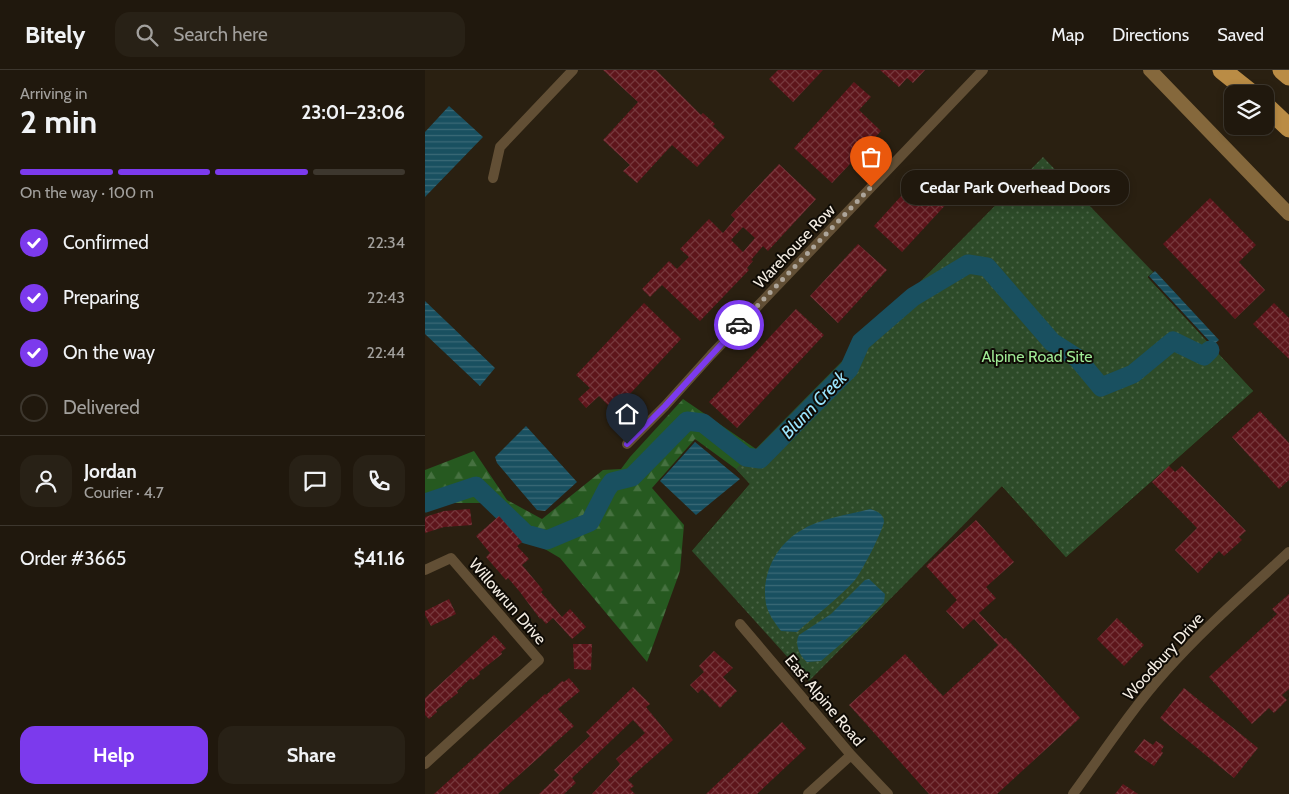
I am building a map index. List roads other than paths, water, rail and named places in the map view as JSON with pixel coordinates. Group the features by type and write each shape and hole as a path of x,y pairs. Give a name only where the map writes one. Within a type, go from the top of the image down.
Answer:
{"highway":[{"path":"1221,70 1241,85"},
{"path":"1231,70 1245,85"},
{"path":"1282,70 1289,76"},
{"path":"1274,114 1289,128"}],"main road":[{"path":"1150,70 1289,214"}],"street":[{"path":"493,178 500,147 573,70"},
{"name":"Warehouse Row","path":"627,444 983,70"},
{"name":"Woodbury Drive","path":"1073,794 1139,703 1166,671 1192,642 1289,552"},
{"name":"Willowrun Drive","path":"425,570 451,558 539,660 425,764"},
{"name":"East Alpine Road","path":"740,624 851,755 887,794"},
{"path":"808,794 851,755"}],"water":[{"path":"449,106 483,137 425,197 425,132"},
{"path":"1155,271 1219,340 1213,345 1149,276"},
{"path":"425,301 495,368 480,386 425,334"},
{"path":"526,426 577,482 545,511 537,510 497,463 495,457"},
{"path":"695,442 740,479 696,515 660,481"},
{"path":"870,509 881,514 884,521 883,526 872,551 855,580 835,600 797,632 781,631 768,611 765,593 768,573 777,553 791,537 808,527 825,520"},
{"path":"869,579 885,594 884,602 856,631 821,661 807,662 798,650 797,642 799,635 831,614 865,580"}],"waterway":[{"name":"Blunn Creek","path":"425,503 476,486 526,534 547,540 590,522 612,482 632,477 687,421 703,423 746,457 760,459 849,369 861,342 913,297 968,264 987,267 1052,342 1077,358 1101,387 1133,374 1173,341 1204,356 1210,350"}],"place":[{"name":"Cedar Park Overhead Doors","path":"871,187"}],"park label":[{"name":"Alpine Road Site","path":"1037,356"}]}
